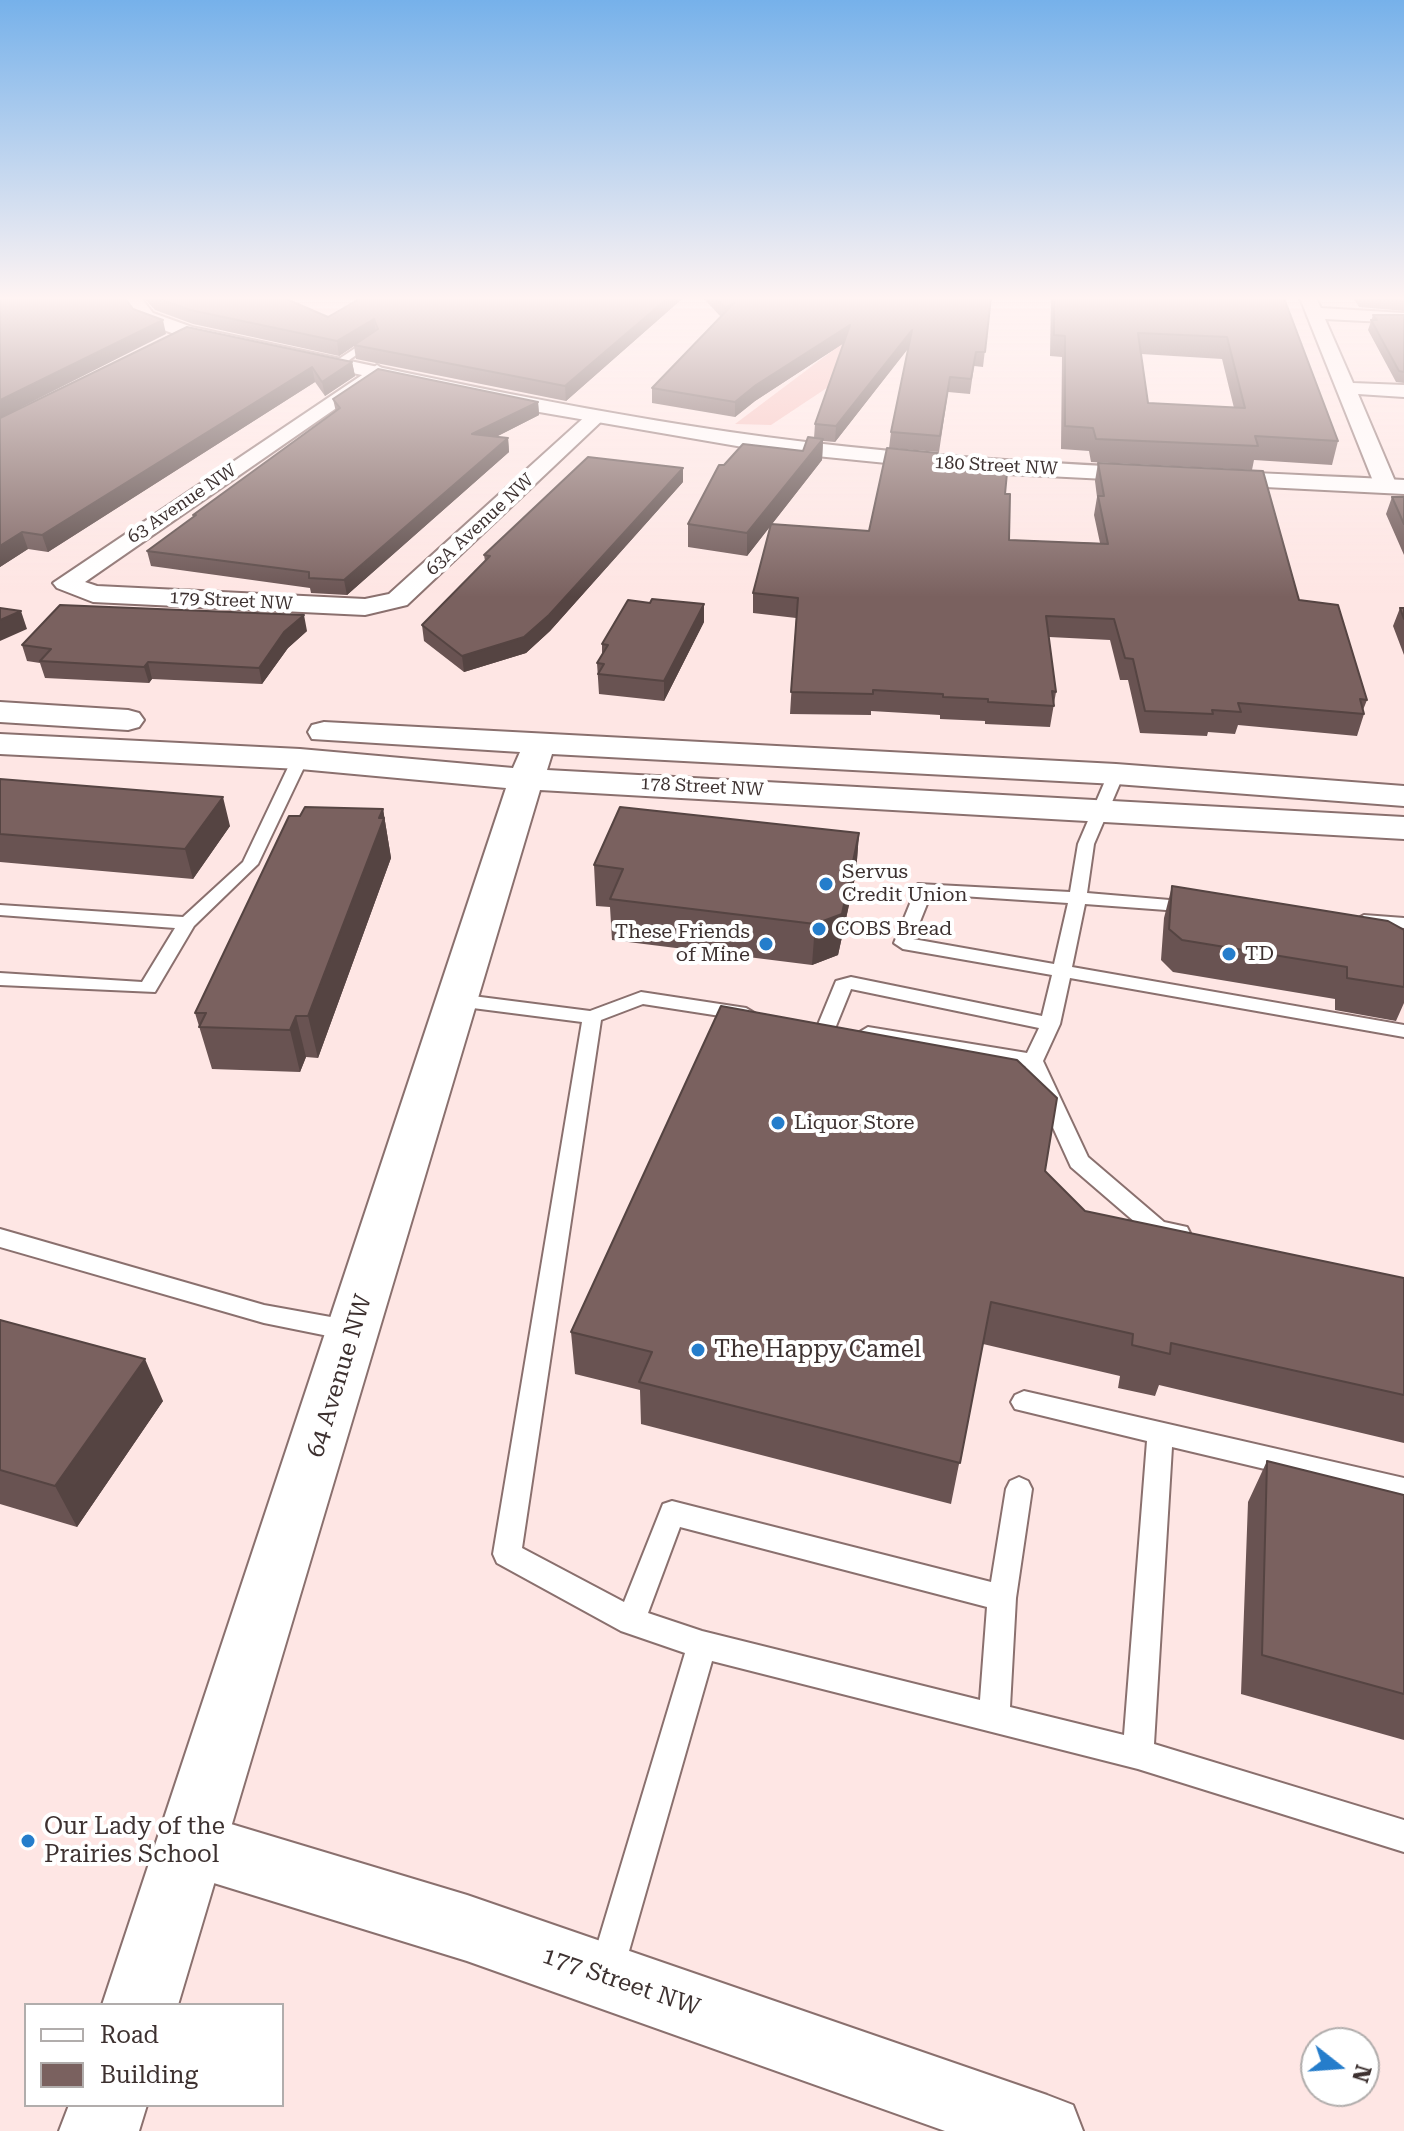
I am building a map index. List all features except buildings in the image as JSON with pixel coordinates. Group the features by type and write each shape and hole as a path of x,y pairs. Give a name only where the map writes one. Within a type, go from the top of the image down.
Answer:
{"street":[{"name":"63 Avenue NW","path":"66,583 338,397"},
{"name":"180 Street NW","path":"503,397 596,417 739,440 934,462 1395,487"},
{"path":"1351,397 1395,487"},
{"name":"63A Avenue NW","path":"398,600 596,417"},
{"name":"179 Street NW","path":"66,583 93,594 365,607 398,600"},
{"name":"178 Street NW","path":"0,712 533,762 1103,809 1404,828"},
{"name":"178 Street NW","path":"0,744 300,759 1116,774 1404,796"},
{"name":"64 Avenue NW","path":"141,2003 533,762"},
{"name":"177 Street NW","path":"191,1844 467,1928 1047,2131"},
{"path":"99,2131 107,2107"}],"lane":[{"path":"0,979 148,988 187,923 250,864 300,759"},
{"path":"1116,774 1086,844 1078,898 1050,1024 1033,1061 1079,1162 1158,1229 1204,1238"},
{"path":"1218,909 924,888 903,943 1404,1031"},
{"path":"0,910 187,923"},
{"path":"1342,918 1404,923"},
{"path":"1033,1061 819,1025 843,985 851,983 1050,1024"},
{"path":"457,1000 592,1017 641,998 765,1017"},
{"path":"592,1017 507,1554 631,1621 702,1645 1138,1754 1404,1836"},
{"path":"0,1238 264,1314 353,1331"},
{"path":"1024,1402 1404,1490"},
{"path":"1138,1754 1160,1433"},
{"path":"994,1718 1002,1598 1019,1489"},
{"path":"631,1621 672,1513 1002,1598"},
{"path":"605,1976 702,1645"}],"shaded area":[{"path":"770,397 813,397 771,425 735,424"}],"place":[{"name":"Servus Credit Union","path":"826,884"},
{"name":"COBS Bread","path":"819,929"},
{"name":"These Friends of Mine","path":"766,944"},
{"name":"TD","path":"1229,954"},
{"name":"Liquor Store","path":"778,1123"},
{"name":"The Happy Camel","path":"698,1350"},
{"name":"Our Lady of the Prairies School","path":"28,1841"}]}
